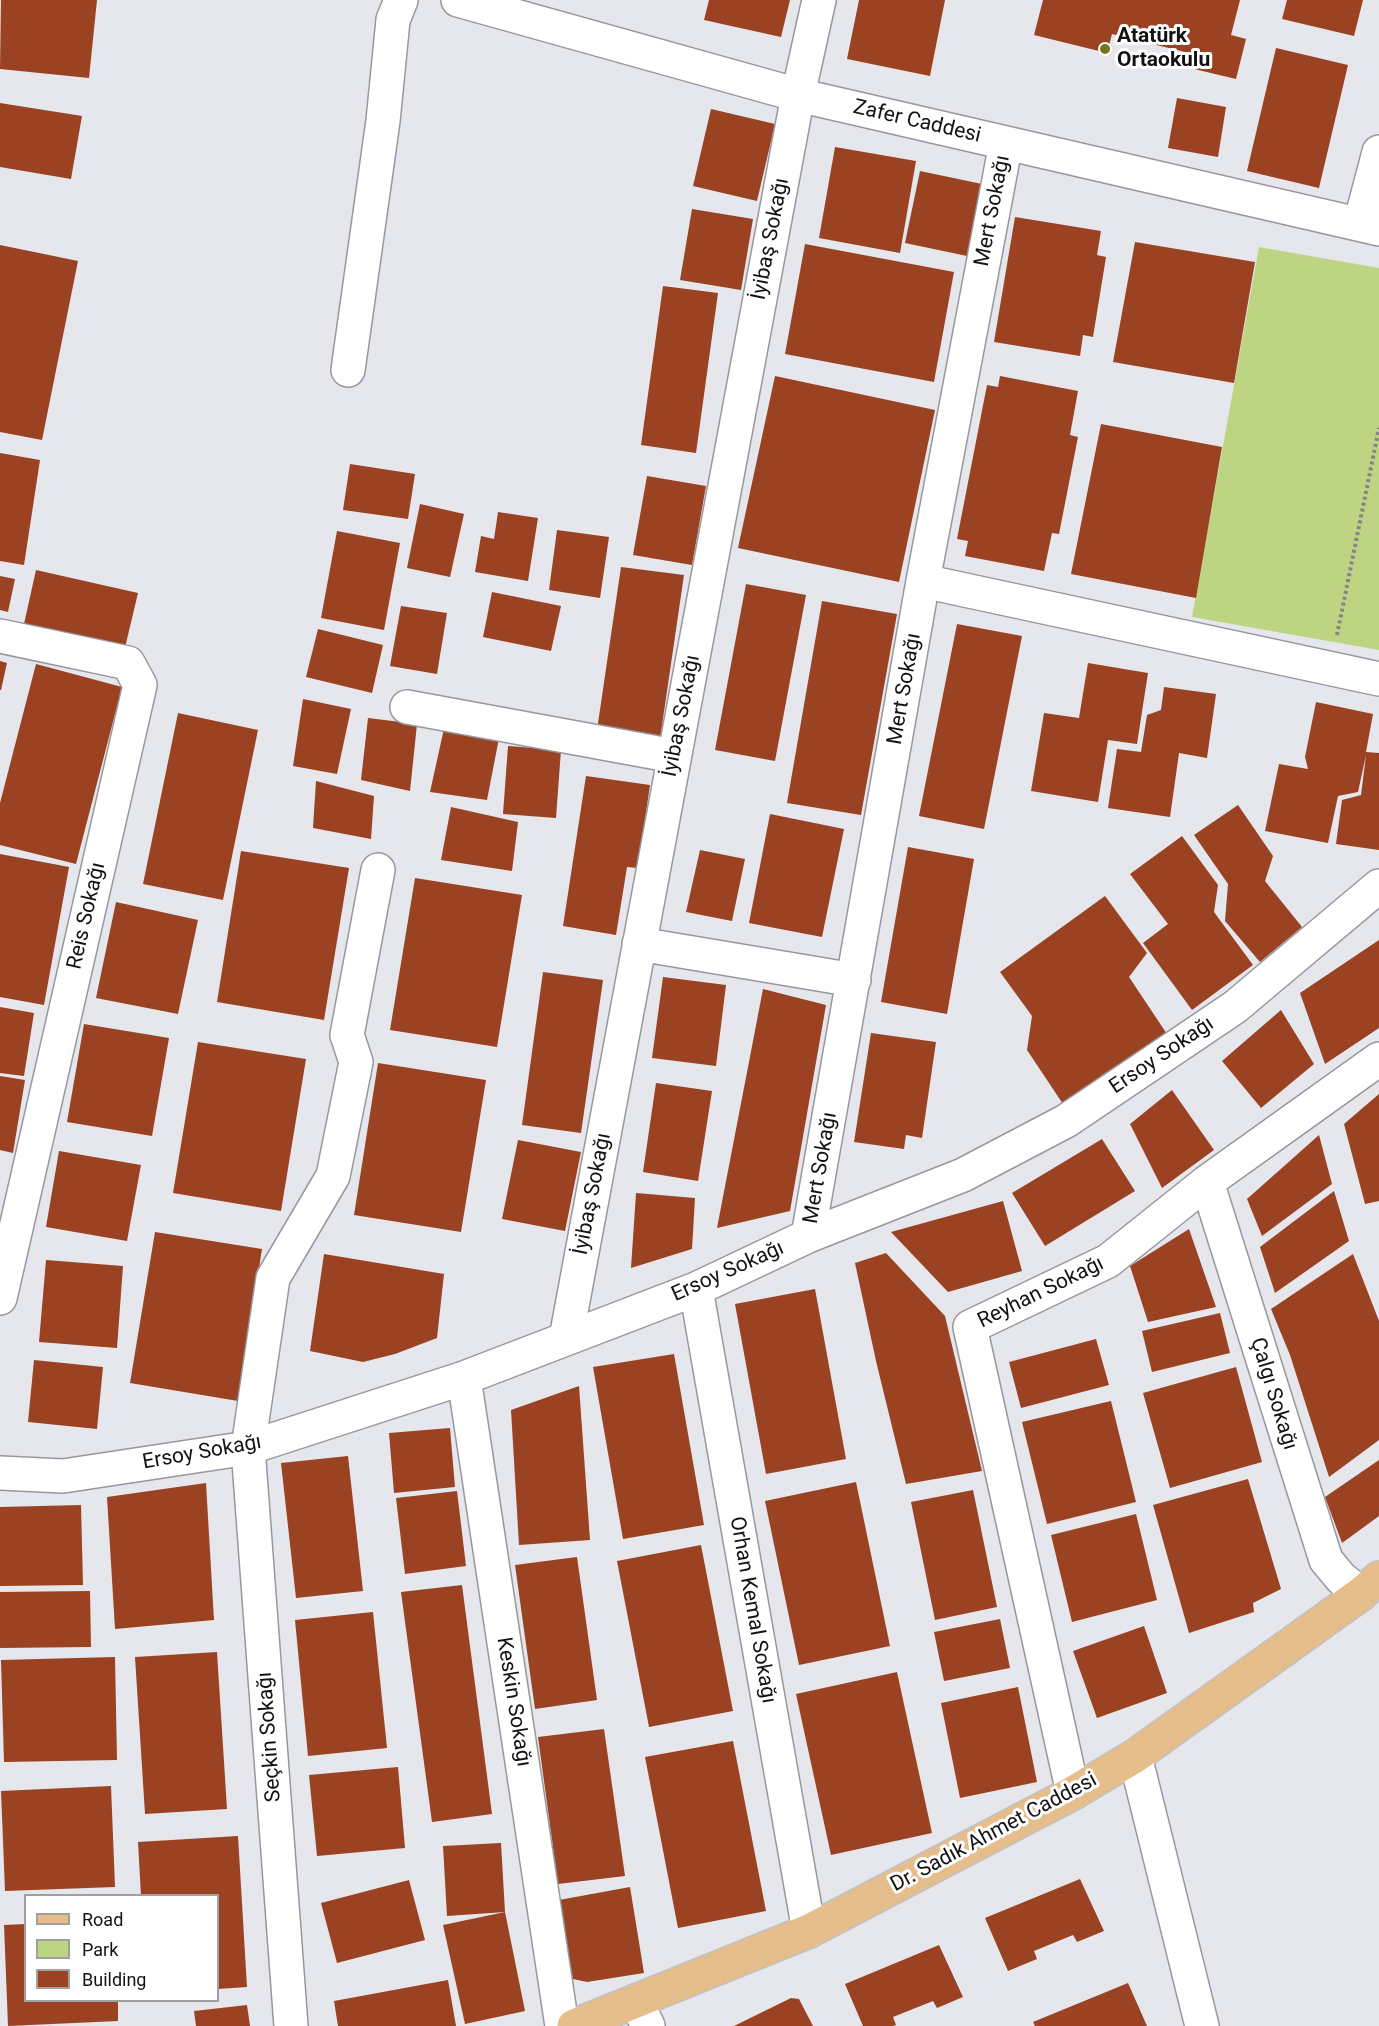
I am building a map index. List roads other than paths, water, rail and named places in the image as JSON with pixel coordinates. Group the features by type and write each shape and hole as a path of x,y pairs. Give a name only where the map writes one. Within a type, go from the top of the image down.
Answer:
{"main road":[{"name":"Dr. Sadık Ahmet Caddesi","path":"574,2026 642,2014 809,1931 1073,1792 1135,1756 1370,1586"}],"street":[{"path":"348,370 383,121 393,20 401,0"},
{"name":"Zafer Caddesi","path":"458,0 798,94 1369,226"},
{"name":"İyibaş Sokağı","path":"566,1338 798,94 819,0"},
{"name":"Mert Sokağı","path":"808,1236 923,581 1006,143"},
{"path":"1369,226 1379,152"},
{"path":"923,581 1379,679"},
{"name":"Reis Sokağı","path":"0,636 128,663 140,685 0,1298"},
{"path":"408,707 674,756"},
{"name":"Seçkin Sokağı","path":"291,2026 248,1448 273,1278 333,1176 356,1062 347,1035 378,870"},
{"name":"Ersoy Sokağı","path":"0,1473 63,1476 248,1448 464,1378 696,1289 808,1236 963,1175 1066,1121 1235,1007 1379,886"},
{"path":"639,944 854,980"},
{"name":"Reyhan Sokağı","path":"1073,1792 970,1327 1108,1262 1207,1182 1379,1059"},
{"name":"Çalgı Sokağı","path":"1207,1182 1326,1560 1341,1578 1370,1586"},
{"name":"Orhan Kemal Sokağı","path":"696,1289 809,1931"},
{"name":"Keskin Sokağı","path":"464,1378 562,2026"},
{"path":"1135,1756 1202,2026"}],"place":[{"name":"Atatürk Ortaokulu","path":"1105,49"}]}
